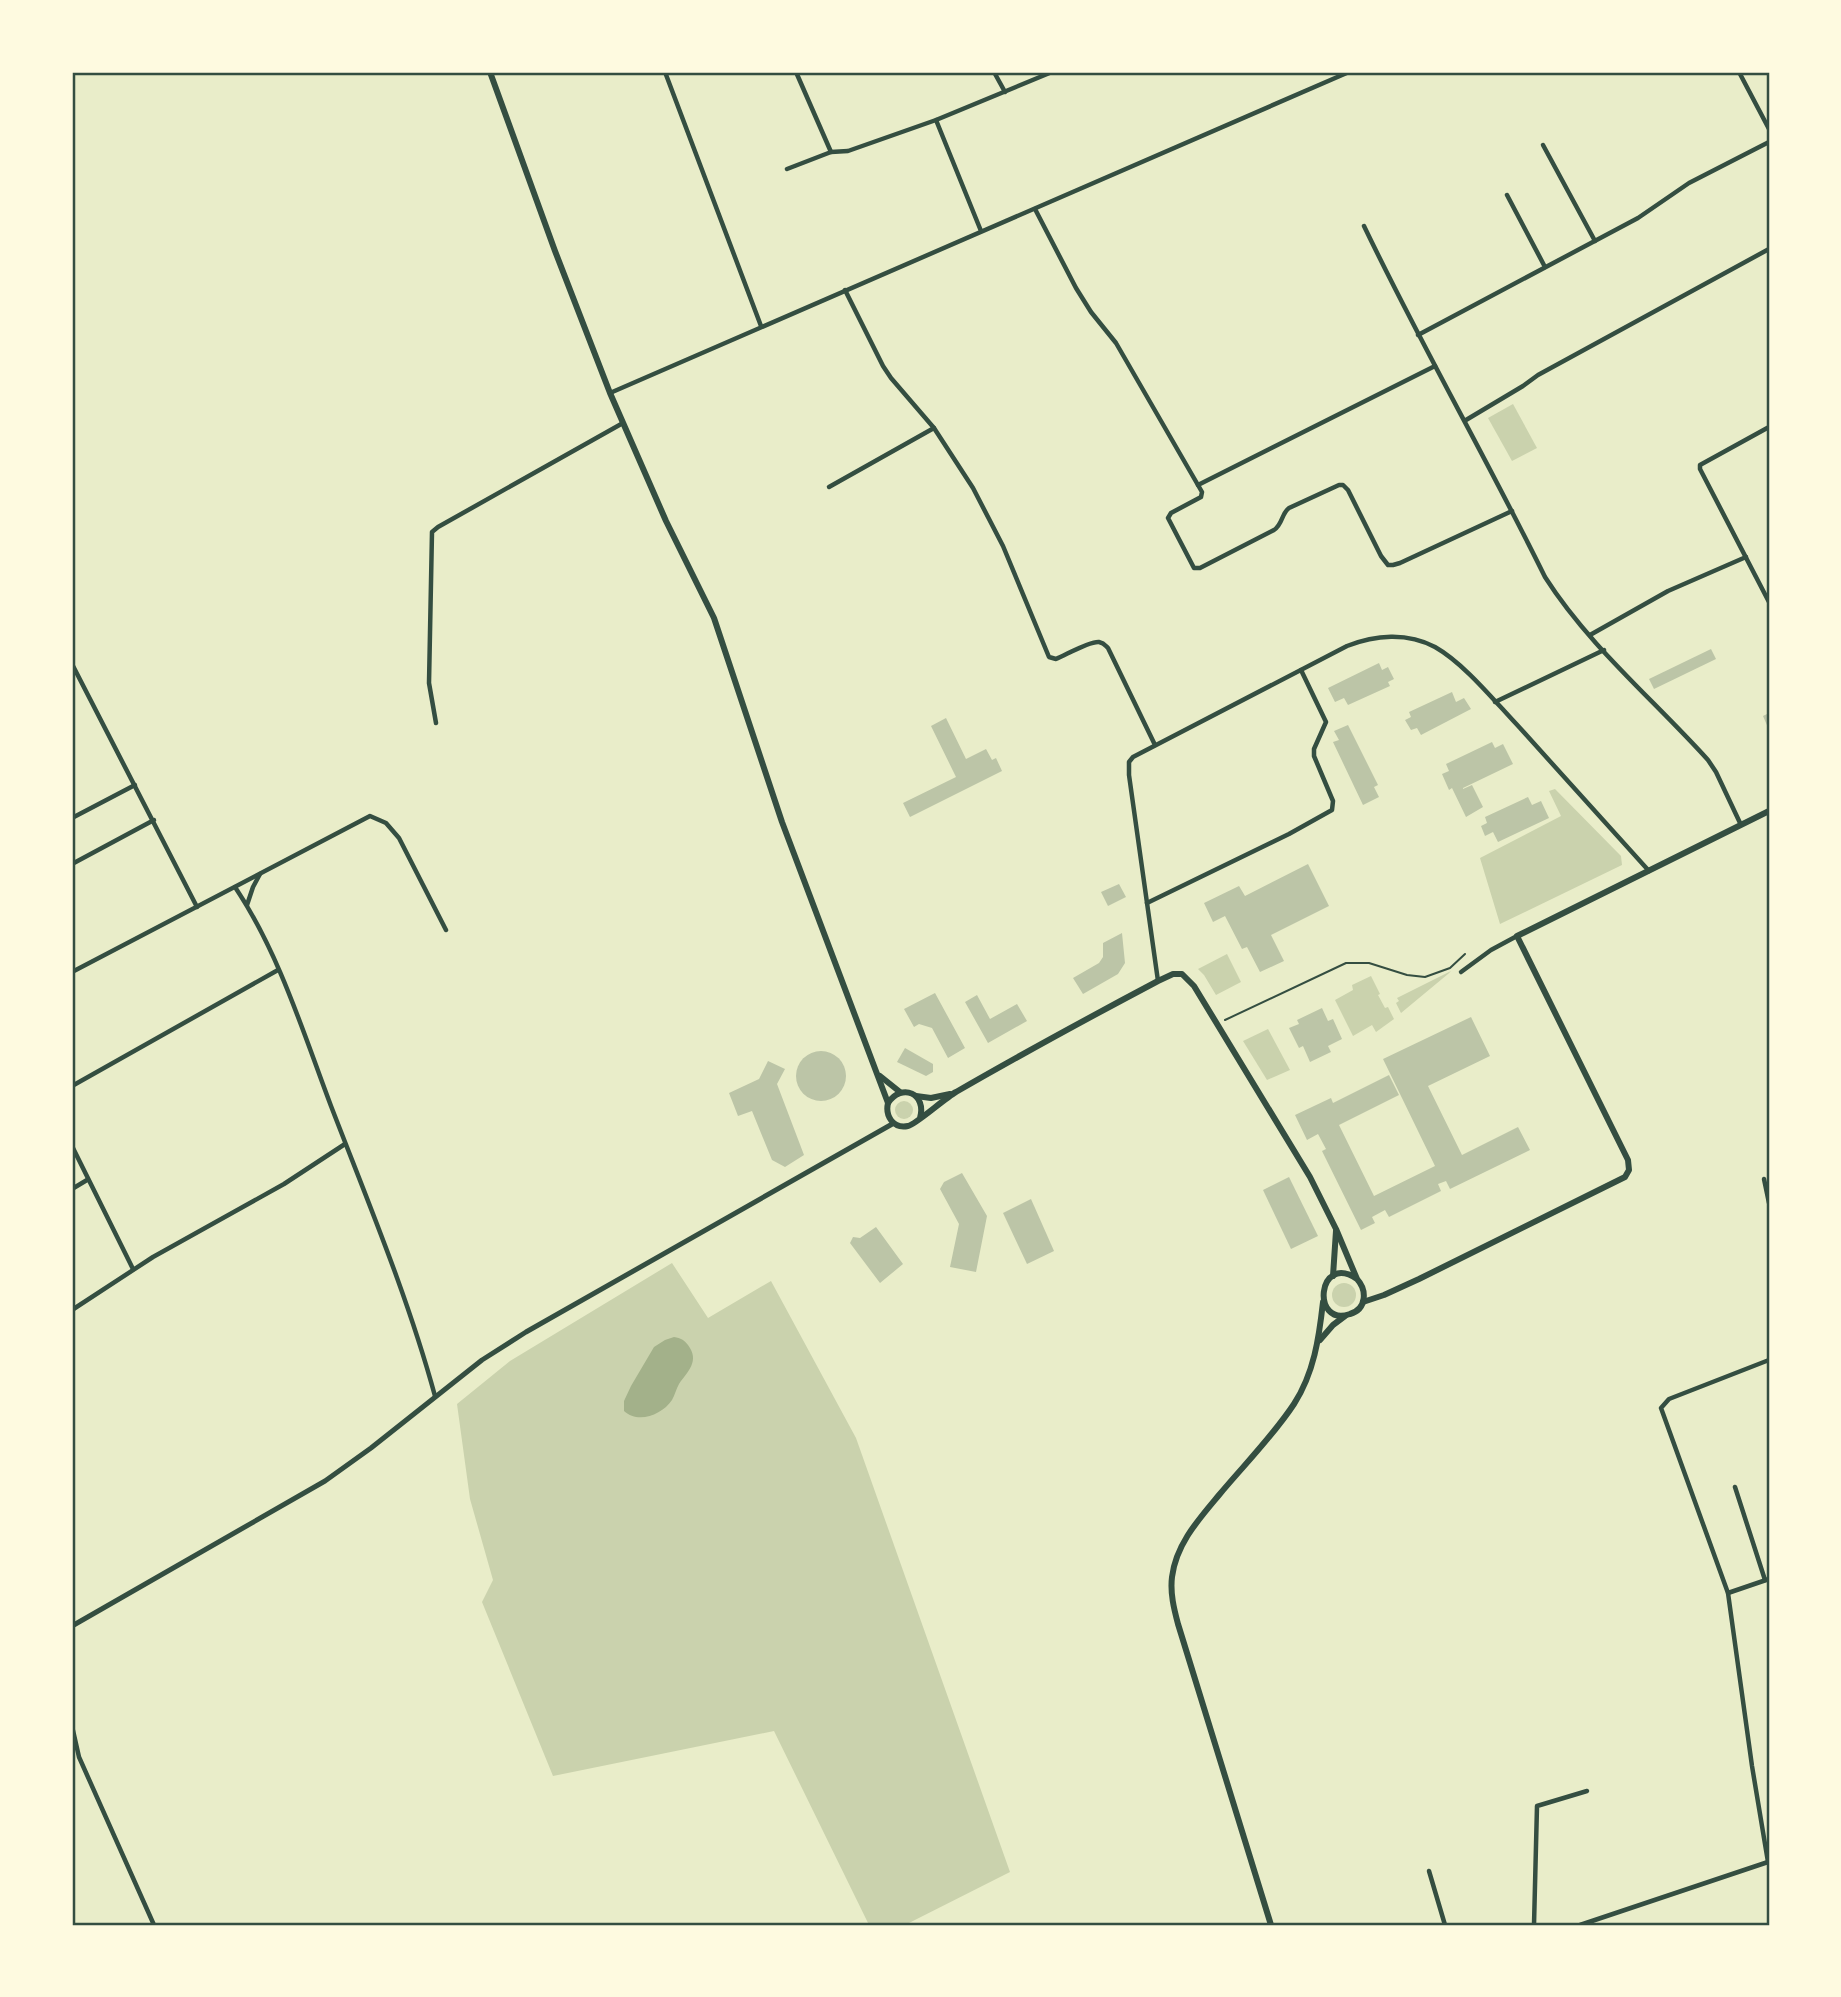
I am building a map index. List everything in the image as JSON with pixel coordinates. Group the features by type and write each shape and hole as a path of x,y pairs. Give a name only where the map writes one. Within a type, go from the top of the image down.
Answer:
{"main road":[{"path":"490,72 559,263 610,393 673,537 714,618 767,781 878,1074 888,1103 887,1114 899,1126 911,1126 955,1093 1158,981 1173,974 1182,974 1194,986 1310,1177 1364,1290 1363,1303"},
{"path":"1318,1341 1332,1325 1355,1312 1363,1303 1622,1180 1628,1174 1628,1160 1517,936 1769,811"},
{"path":"878,1074 900,1092 916,1096 931,1098 955,1093"},
{"path":"888,1103 900,1092"},
{"path":"916,1096 921,1106 920,1118"},
{"path":"1333,1276 1336,1229"},
{"path":"1271,1925 1174,1607 1172,1578 1177,1555 1199,1519 1294,1404 1309,1374 1318,1341 1325,1284 1333,1276 1346,1273 1357,1279"},
{"path":"1364,1290 1384,1295"},
{"path":"1323,1301 1331,1311 1347,1315"}],"street":[{"path":"665,72 761,327"},
{"path":"796,72 831,152"},
{"path":"994,72 1005,92"},
{"path":"787,169 831,152 848,151 936,120 1052,72"},
{"path":"610,393 1349,72"},
{"path":"1739,72 1769,129"},
{"path":"936,120 981,231"},
{"path":"1418,335 1638,218 1689,183 1769,142"},
{"path":"1543,145 1595,241"},
{"path":"1507,195 1545,267"},
{"path":"1035,209 1076,288 1116,343 1202,492 1201,497 1171,513 1168,518 1191,565 1197,569 1274,530 1289,508 1339,485 1348,489 1388,565 1410,559 1513,511"},
{"path":"1364,226 1545,577 1557,596 1590,635 1708,760 1741,825"},
{"path":"1466,420 1538,374 1769,249"},
{"path":"845,290 883,366 934,428 988,514 1049,657 1056,659 1092,643 1104,644 1156,745"},
{"path":"1198,485 1434,366"},
{"path":"436,723 429,682 432,532 623,423"},
{"path":"1769,427 1700,465 1769,603"},
{"path":"830,487 934,428"},
{"path":"1590,635 1668,591 1746,557"},
{"path":"1158,981 1129,762 1133,757 1360,641 1396,636 1409,638 1435,647 1452,659 1496,702 1649,871"},
{"path":"1496,702 1604,650"},
{"path":"72,664 197,907"},
{"path":"1147,903 1332,810 1334,801 1314,756 1314,748 1326,722 1301,670"},
{"path":"72,818 135,785"},
{"path":"72,972 370,816 386,823 399,838 446,930"},
{"path":"72,864 153,820"},
{"path":"247,906 253,887 261,874"},
{"path":"235,887 253,915 278,970 409,1310 435,1396"},
{"path":"1461,972 1517,936"},
{"path":"72,1086 278,970"},
{"path":"72,1626 325,1481 482,1360 526,1332 894,1123"},
{"path":"72,1310 133,1269 284,1184 345,1144"},
{"path":"72,1146 133,1269"},
{"path":"1764,1179 1769,1203"},
{"path":"72,1189 87,1180"},
{"path":"1580,1925 1768,1862 1728,1593 1662,1413 1663,1404 1669,1399 1769,1360"},
{"path":"1728,1593 1767,1579 1735,1487"},
{"path":"72,1726 79,1757 154,1925"},
{"path":"1534,1925 1537,1806 1587,1791"},
{"path":"1429,1871 1445,1925"}],"path":[{"path":"1225,1020 1346,962 1369,963 1407,975 1425,977 1450,968 1465,954"}],"shaded area":[{"path":"1513,404 1537,448 1512,461 1488,418"},
{"path":"1555,789 1621,856 1622,865 1500,924 1480,858 1561,816 1549,791"},
{"path":"1227,954 1241,982 1216,995 1198,969"},
{"path":"1451,971 1401,1013 1396,1003 1399,1001 1397,998"},
{"path":"1371,976 1380,994 1378,995 1394,1019 1376,1032 1372,1025 1353,1036 1335,1000 1353,990 1352,985"},
{"path":"1268,1029 1290,1070 1267,1080 1243,1041"},
{"path":"900,1101 908,1101 913,1110 911,1117 900,1119 895,1114 895,1106"},
{"path":"672,1263 708,1318 771,1281 856,1438 1010,1872 905,1925 869,1925 774,1731 553,1776 482,1602 493,1580 470,1499 457,1404 510,1361"},
{"path":"1344,1283 1353,1286 1356,1295 1353,1304 1344,1307 1335,1304 1332,1295 1335,1286"},
{"path":"674,1337 682,1340 691,1351 693,1361 689,1370 672,1400 662,1410 650,1416 630,1415 624,1411 624,1401 631,1386 654,1347"}],"building":[{"path":"1711,649 1716,659 1654,689 1649,679"},
{"path":"1379,663 1382,670 1388,667 1394,679 1388,682 1390,686 1348,705 1344,698 1335,702 1328,688"},
{"path":"1452,692 1456,702 1464,698 1471,709 1421,735 1417,728 1411,730 1405,720 1411,717 1409,712"},
{"path":"1769,713 1769,730 1763,716"},
{"path":"946,718 966,759 986,749 992,760 996,758 1002,771 910,817 903,803 956,777 931,726"},
{"path":"1348,725 1378,785 1374,787 1379,797 1363,805 1333,742 1339,740 1334,731"},
{"path":"1492,742 1495,748 1503,744 1513,764 1463,788 1472,785 1483,807 1466,817 1442,774 1449,771 1446,764"},
{"path":"1528,797 1532,805 1541,801 1549,818 1498,842 1493,832 1485,836 1481,826 1487,823 1485,817"},
{"path":"1308,864 1329,906 1271,935 1284,961 1260,972 1247,947 1242,949 1225,916 1213,922 1204,903 1239,886 1245,896"},
{"path":"1119,884 1126,897 1108,906 1101,892"},
{"path":"1122,933 1125,963 1118,974 1083,994 1073,978 1099,963 1103,957 1103,943"},
{"path":"935,993 965,1048 948,1058 932,1028 919,1024 914,1027 904,1009"},
{"path":"977,995 990,1019 1017,1004 1027,1021 988,1043 965,1002"},
{"path":"1322,1008 1328,1021 1333,1019 1342,1039 1328,1046 1331,1052 1310,1062 1303,1046 1299,1048 1289,1028 1299,1024 1297,1020"},
{"path":"1471,1017 1490,1056 1428,1086 1462,1155 1518,1127 1530,1150 1450,1189 1446,1181 1438,1184 1441,1191 1389,1217 1385,1210 1372,1217 1375,1223 1361,1230 1322,1151 1326,1149 1318,1134 1307,1140 1295,1115 1331,1098 1333,1103 1389,1075 1399,1095 1339,1125 1374,1196 1435,1166 1383,1059"},
{"path":"905,1048 933,1064 933,1072 926,1076 897,1062"},
{"path":"821,1051 839,1058 846,1076 839,1094 821,1101 803,1094 796,1076 803,1058"},
{"path":"768,1061 785,1069 777,1084 804,1155 785,1167 772,1160 752,1111 738,1116 729,1093 759,1079"},
{"path":"962,1173 987,1216 976,1272 950,1267 959,1224 940,1189 944,1182"},
{"path":"1289,1177 1318,1236 1291,1249 1263,1190"},
{"path":"1031,1199 1054,1251 1027,1264 1003,1213"},
{"path":"876,1227 903,1264 880,1283 850,1243 853,1237 860,1238"}]}
